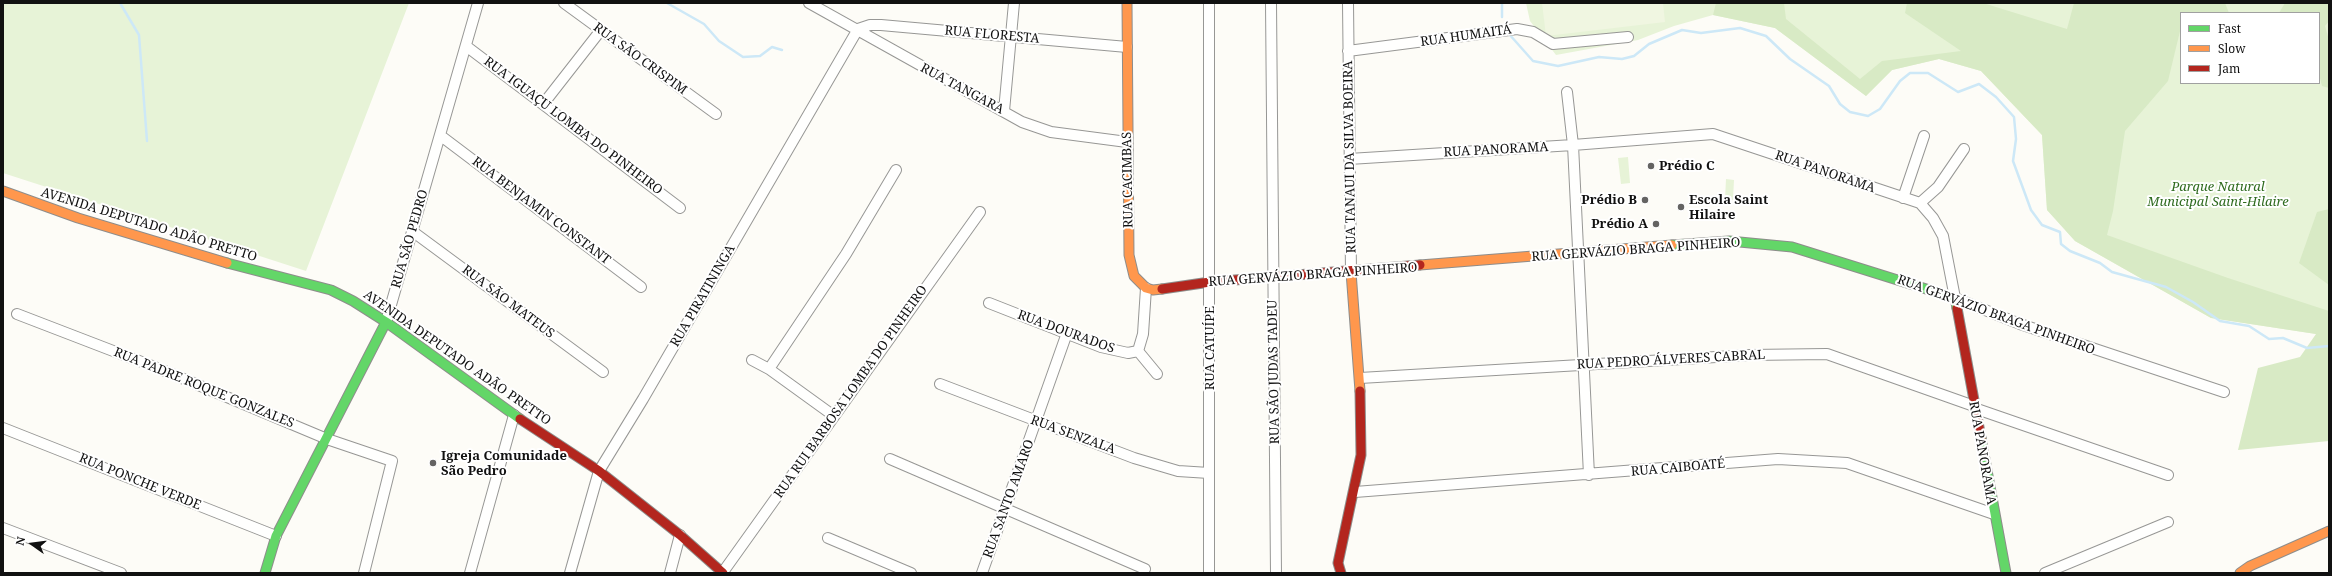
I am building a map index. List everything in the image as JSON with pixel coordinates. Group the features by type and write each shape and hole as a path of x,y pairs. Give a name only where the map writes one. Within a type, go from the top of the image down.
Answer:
{"street":[{"name":"RUA SÃO PEDRO","path":"265,573 276,536 386,322 441,136 478,3"},
{"name":"RUA SÃO CRISPIM","path":"564,3 716,114"},
{"name":"RUA TANGARA","path":"809,3 858,29 883,46 1022,122 1051,132 1127,142"},
{"path":"1004,111 1014,3"},
{"name":"RUA CACIMBAS","path":"1127,3 1129,255 1134,276 1146,288"},
{"name":"RUA CATUÍPE","path":"1208,573 1210,282 1209,3"},
{"name":"RUA SÃO JUDAS TADEU","path":"1271,3 1276,573"},
{"name":"RUA TANAUI DA SILVA BOEIRA","path":"1341,573 1338,563 1355,492 1361,455 1360,378 1351,272 1348,3"},
{"name":"RUA FLORESTA","path":"858,29 870,25 881,25 1127,47"},
{"name":"RUA PIRATININGA","path":"570,573 599,471 643,399 858,29"},
{"name":"RUA HUMAITÁ","path":"1348,51 1517,29 1533,32 1553,44 1628,37"},
{"path":"544,103 601,30"},
{"name":"RUA IGUAÇU LOMBA DO PINHEIRO","path":"466,46 544,103 680,208"},
{"path":"1567,92 1573,145 1585,365 1589,475"},
{"name":"RUA PANORAMA","path":"1349,159 1573,145 1713,134 1920,203 1933,218 1943,236 2006,573"},
{"name":"RUA BENJAMIN CONSTANT","path":"441,136 641,287"},
{"path":"1903,198 1924,136"},
{"path":"1920,203 1938,187 1964,149"},
{"path":"769,370 846,254 896,170"},
{"name":"AVENIDA DEPUTADO ADÃO PRETTO","path":"3,191 78,218 244,268 331,290 353,301 386,322 514,415 599,471 680,535 723,573"},
{"name":"RUA RUI BARBOSA LOMBA DO PINHEIRO","path":"723,573 980,212"},
{"name":"RUA SÃO MATEUS","path":"412,231 603,372"},
{"name":"RUA GERVÁZIO BRAGA PINHEIRO","path":"1146,288 1154,290 1210,282 1729,241 1792,247 1955,298 2020,324 2224,392"},
{"path":"1146,288 1143,334 1138,351 1157,374"},
{"name":"RUA DOURADOS","path":"989,303 1101,347 1128,353 1138,351"},
{"name":"RUA PADRE ROQUE GONZALES","path":"17,314 160,369 327,439 392,461 364,573"},
{"name":"RUA SANTO AMARO","path":"982,573 1006,510 1067,333"},
{"name":"RUA PEDRO ÁLVERES CABRAL","path":"1360,378 1750,355 1827,354 2168,475"},
{"path":"752,360 769,370 834,416"},
{"name":"RUA SENZALA","path":"940,384 1134,458 1178,471 1209,473"},
{"path":"470,573 514,415"},
{"name":"RUA PONCHE VERDE","path":"3,428 276,536"},
{"path":"890,459 1145,569"},
{"name":"RUA CAIBOATÉ","path":"1355,492 1589,475 1778,459 1847,463 1994,514"},
{"path":"2045,573 2168,522"},
{"path":"3,528 120,573"},
{"path":"2240,573 2250,566 2329,531"},
{"path":"670,573 680,535"},
{"path":"828,538 911,573"},
{"path":"2256,573 2329,540"}],"green space":[{"path":"3,3 409,3 306,271 3,173"},
{"name":"Parque Natural Municipal Saint-Hilaire","path":"1526,3 2329,3 2329,336 2211,318 2075,241 2047,210 2042,135 1981,71 1939,59 1892,70 1866,96 1775,28 1713,15 1674,26 1638,40 1556,55 1530,21"},
{"path":"1542,3 1663,3 1665,22 1546,36"},
{"path":"1716,3 1784,3 1786,19 1860,79 1882,61 1961,51 1905,13 1907,3 1983,3 2067,29 2074,3 2225,3 2229,12 2180,12 2180,31 2168,81 2125,131 2113,211 2107,235 2228,278 2329,311 2329,441 2238,450 2258,368 2300,357 2316,334 2211,318 2075,241 2047,210 2042,135 1981,71 1939,59 1892,70 1866,96 1775,28 1713,15"},
{"path":"2285,3 2329,3 2329,21 2325,26 2329,40 2329,88 2322,86 2320,78 2320,12 2280,12"},
{"path":"1628,157 1630,183 1621,184 1618,158"},
{"path":"1726,179 1734,180 1733,200 1725,199"},
{"path":"2329,209 2329,285 2299,263 2317,212"}],"waterway":[{"path":"120,3 139,35 147,141"},
{"path":"667,3 704,24 719,41 743,57 760,56 772,47 782,50"},
{"path":"1502,3 1502,17"},
{"path":"1509,34 1533,61 1558,66 1599,57 1622,59 1634,56 1649,44 1682,30 1701,33 1740,28 1766,36 1790,59 1829,86 1840,104 1850,112 1868,116 1880,109 1900,81 1910,73 1928,73 1958,92 1979,84 1996,97 2014,117 2016,139 2013,161 2031,210 2042,225 2060,232 2061,244 2070,251 2100,263 2112,272 2166,287 2193,302 2220,321 2249,326 2269,339 2283,338 2307,348 2329,346"}],"traffic: fast":[{"path":"1672,245 1729,241 1792,247 1955,298 1957,308"},
{"path":"227,263 331,290 353,301 386,322 520,419"},
{"path":"265,573 276,536 386,322"},
{"path":"1981,438 2006,573"}],"traffic: slow":[{"path":"1127,3 1129,255 1134,276 1146,288 1153,290 1162,289"},
{"path":"3,191 78,218 227,263"},
{"path":"1420,265 1672,245"},
{"path":"1351,272 1360,391"},
{"path":"2240,573 2250,566 2329,531"}],"traffic: jam":[{"path":"1162,289 1210,282 1420,265"},
{"path":"1957,308 1981,438"},
{"path":"1341,573 1338,563 1361,455 1360,391"},
{"path":"520,419 599,471 680,535 723,573"}],"place":[{"name":"Prédio C","path":"1651,166"},
{"name":"Prédio B","path":"1645,200"},
{"name":"Escola Saint Hilaire","path":"1681,207"},
{"name":"Prédio A","path":"1656,224"},
{"name":"Igreja Comunidade São Pedro","path":"433,463"}]}
